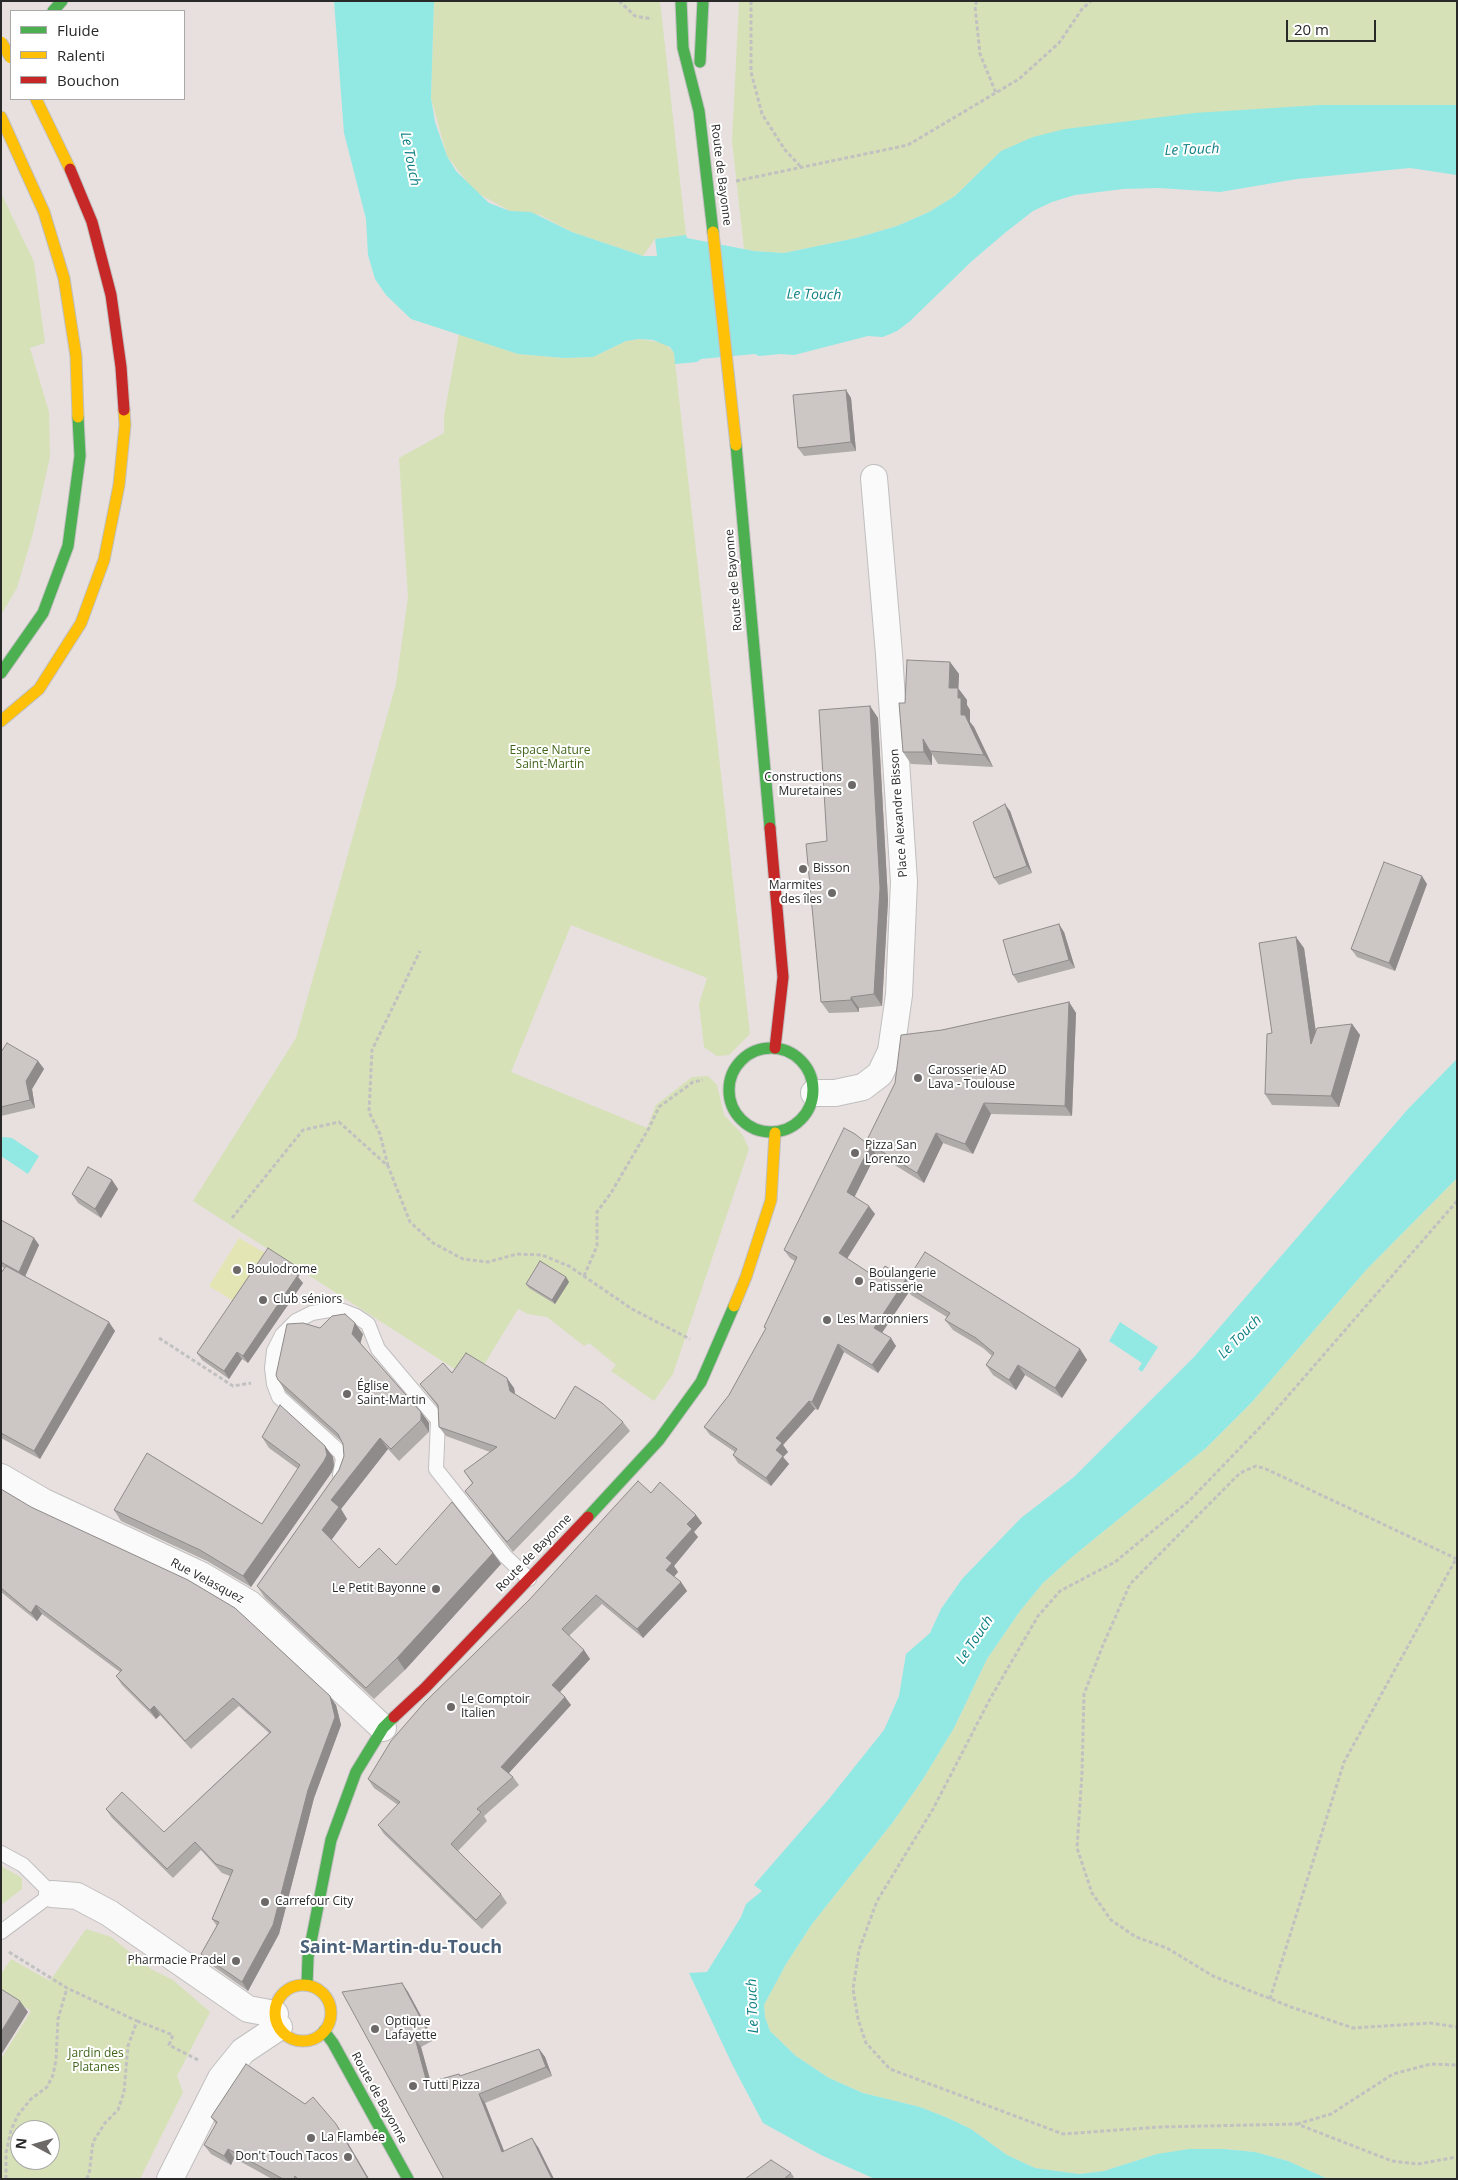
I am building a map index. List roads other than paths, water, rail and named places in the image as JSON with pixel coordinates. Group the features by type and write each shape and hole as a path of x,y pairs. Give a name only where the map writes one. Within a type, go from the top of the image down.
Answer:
{"main road":[{"name":"Route de Bayonne","path":"681,1 683,48 699,111 730,372 783,977 775,1048"},
{"name":"Route de Bayonne","path":"699,111 703,1"},
{"path":"1,42 10,56"},
{"path":"1,68 10,59"},
{"path":"1,721 39,689 81,623 104,560 119,486 125,425 121,366 111,295 92,222 63,151 37,100"},
{"path":"1,117 26,168 44,212 64,278 76,356 80,456 68,546 43,613 1,673"},
{"path":"775,1048 796,1055 804,1063 812,1077 814,1093 810,1108 802,1120 790,1129 775,1133 751,1128 742,1121 734,1111 729,1087 732,1075 742,1060 757,1050 775,1048"},
{"name":"Route de Bayonne","path":"307,1985 308,1957 331,1840 356,1772 383,1728 425,1688 659,1440 701,1382 746,1277 771,1200 775,1133"},
{"path":"307,1985 316,1988 324,1994 331,2012 329,2022 324,2031 314,2039 300,2041 288,2036 277,2020 279,1998 291,1988 307,1985"},
{"name":"Route de Bayonne","path":"324,2031 333,2043 408,2179"}],"street":[{"name":"Place Alexandre Bisson","path":"814,1093 835,1093 863,1087 880,1074 891,1051 898,995 904,882 889,654 874,478"},
{"name":"Rue Velasquez","path":"1,1477 44,1502 253,1600 383,1728"},
{"path":"52,1894 77,1896 109,1913 248,2009 277,2020 243,2051 221,2078 170,2179"}],"lane":[{"path":"334,1484 340,1476 343,1467 340,1452 279,1397 274,1384 272,1368 274,1350 282,1335 296,1322 312,1313 328,1310 343,1311 356,1316 368,1324 378,1349 438,1420 436,1469 505,1556 529,1579"},
{"path":"1,1853 23,1865 52,1894 1,1932"}],"water":[{"name":"Le Touch","path":"334,1 434,1 431,98 435,122 447,156 456,171 489,203 510,211 531,212 572,232 643,256 657,256 655,239 686,235 687,238 754,251 784,253 856,238 897,226 929,212 955,196 1001,151 1033,137 1065,129 1194,113 1320,105 1457,105 1457,175 1410,168 1297,179 1220,192 1159,188 1123,189 1075,195 1052,202 1033,211 972,261 909,322 897,331 883,337 868,336 794,355 759,356 755,354 701,359 697,362 675,364 674,353 670,347 653,340 639,339 626,341 593,357 564,358 518,354 411,319 386,295 375,279 368,255 366,219 344,133"},
{"name":"Le Touch","path":"1457,1059 1457,1178 1367,1269 1252,1402 1206,1448 1072,1557 1043,1583 1020,1611 987,1659 954,1728 923,1779 893,1822 812,1924 786,1964 764,2005 765,2017 770,2031 796,2056 829,2078 863,2093 920,2107 948,2118 971,2129 1007,2155 1035,2168 1079,2174 1104,2171 1157,2154 1189,2149 1224,2149 1255,2152 1288,2161 1328,2179 875,2179 821,2155 763,2123 733,2066 689,1973 707,1972 741,1917 746,1904 762,1891 754,1885 828,1800 884,1730 899,1696 906,1654 930,1633 941,1609 962,1579 1021,1518 1074,1477 1194,1357 1408,1109"},
{"path":"3,1137 12,1138 39,1156 28,1174 1,1156 1,1139"},
{"path":"1120,1322 1158,1347 1142,1372 1138,1369 1142,1363 1109,1341"}],"place":[{"name":"Constructions Muretaines","path":"852,785"},
{"name":"Bisson","path":"803,869"},
{"name":"Marmites des îles","path":"832,893"},
{"name":"Carosserie AD Lava - Toulouse","path":"918,1078"},
{"name":"Pizza San Lorenzo","path":"855,1153"},
{"name":"Boulodrome","path":"237,1270"},
{"name":"Boulangerie Patisserie","path":"859,1281"},
{"name":"Club séniors","path":"263,1300"},
{"name":"Les Marronniers","path":"827,1320"},
{"name":"Église Saint-Martin","path":"347,1394"},
{"name":"Le Petit Bayonne","path":"436,1589"},
{"name":"Le Comptoir Italien","path":"451,1707"},
{"name":"Carrefour City","path":"265,1902"},
{"name":"Pharmacie Pradel","path":"236,1961"},
{"name":"Optique Lafayette","path":"375,2029"},
{"name":"Tutti Pizza","path":"413,2086"},
{"name":"La Flambée","path":"311,2138"},
{"name":"Don't Touch Tacos","path":"348,2157"}],"district":[{"name":"Saint-Martin-du-Touch","path":"401,1948"}],"park label":[{"name":"Espace Nature Saint-Martin","path":"550,758"},
{"name":"Jardin des Platanes","path":"96,2061"}]}
